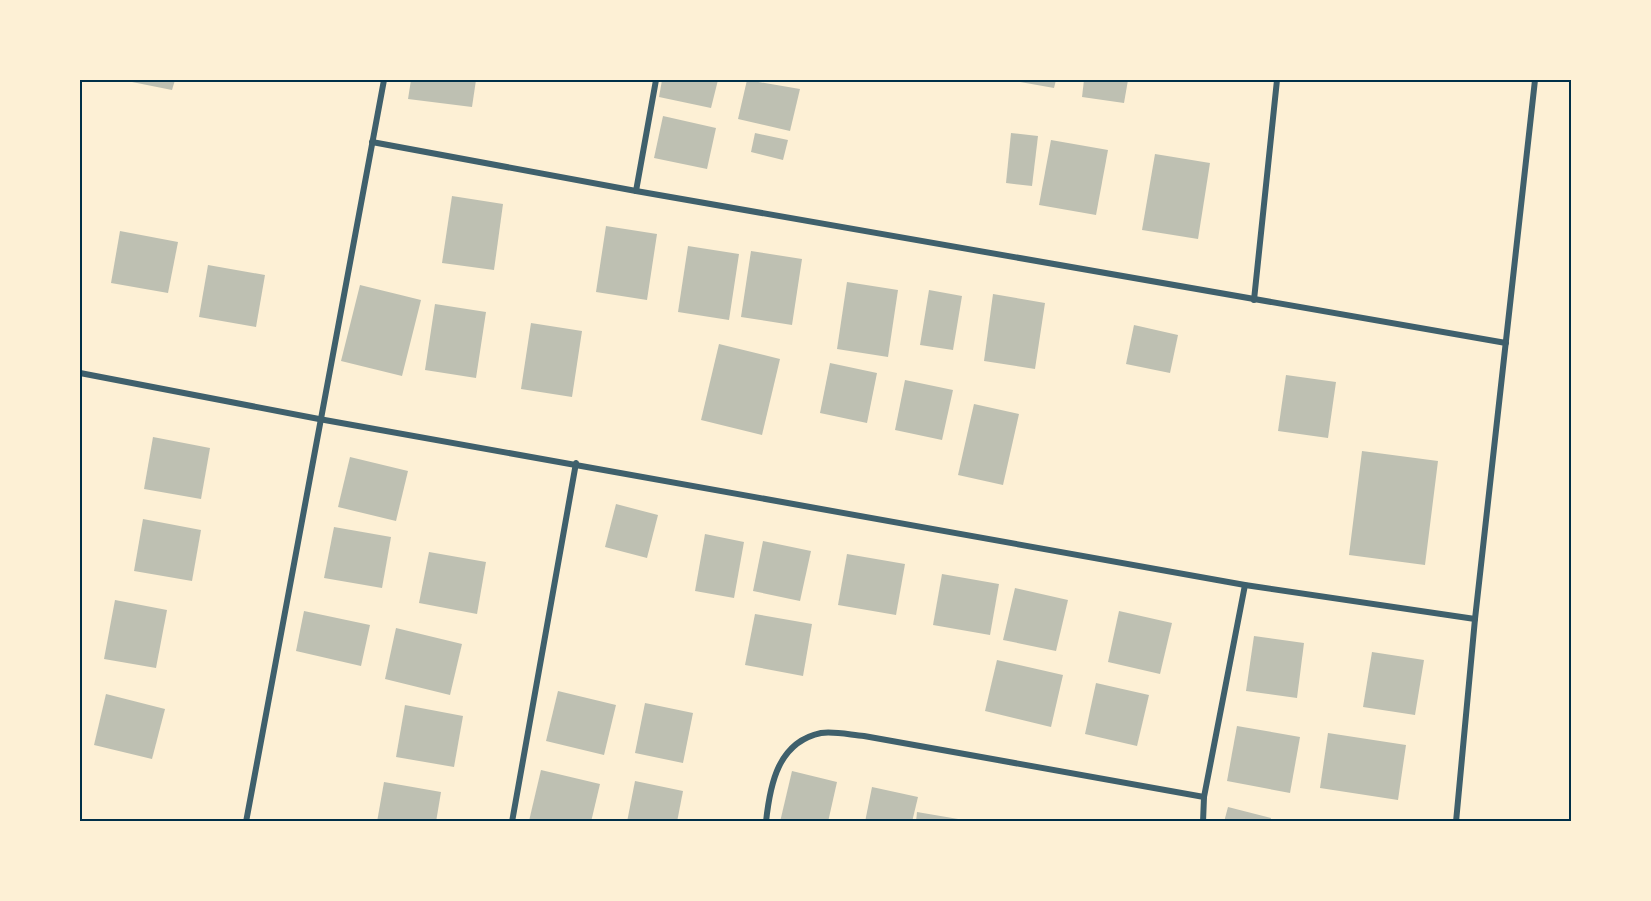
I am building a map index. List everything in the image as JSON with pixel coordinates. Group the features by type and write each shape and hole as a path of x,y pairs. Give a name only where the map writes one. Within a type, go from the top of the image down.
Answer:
{"street":[{"path":"246,822 319,418 384,80"},
{"path":"636,191 656,80"},
{"path":"1254,300 1277,80"},
{"path":"1456,822 1475,619 1535,80"},
{"path":"372,142 636,191 1506,343"},
{"path":"80,373 1245,585 1475,619"},
{"path":"512,822 576,463"},
{"path":"1203,822 1204,797 1245,585"},
{"path":"766,822 768,797 781,760 795,743 823,733 864,736 1204,797"}],"building":[{"path":"127,80 175,80 172,90"},
{"path":"411,80 476,80 472,107 408,99"},
{"path":"662,80 718,80 711,108 659,97"},
{"path":"747,80 800,89 790,131 738,119"},
{"path":"1009,80 1056,80 1054,88"},
{"path":"1084,80 1128,80 1124,103 1082,97"},
{"path":"663,116 716,128 707,169 654,158"},
{"path":"755,133 788,140 783,160 751,152"},
{"path":"1011,133 1038,136 1032,186 1006,183"},
{"path":"1051,140 1108,150 1096,215 1039,205"},
{"path":"1155,154 1210,163 1198,239 1142,230"},
{"path":"452,196 503,204 494,270 442,263"},
{"path":"606,226 657,234 647,300 596,292"},
{"path":"120,231 178,242 168,293 111,283"},
{"path":"688,246 739,254 729,320 678,312"},
{"path":"751,251 802,259 792,325 741,317"},
{"path":"208,265 265,275 256,327 199,317"},
{"path":"847,282 898,290 888,357 837,349"},
{"path":"360,285 421,300 402,376 341,361"},
{"path":"929,290 962,296 953,350 920,345"},
{"path":"993,294 1045,303 1035,369 984,361"},
{"path":"435,304 486,312 476,378 425,370"},
{"path":"531,323 582,331 572,397 521,389"},
{"path":"1134,325 1178,335 1170,373 1126,364"},
{"path":"719,344 780,359 762,435 701,420"},
{"path":"830,363 877,373 867,423 820,413"},
{"path":"1286,375 1336,382 1328,438 1278,431"},
{"path":"905,380 953,390 942,440 895,430"},
{"path":"974,404 1019,414 1003,485 958,475"},
{"path":"153,437 210,448 201,499 144,489"},
{"path":"1362,451 1438,461 1425,565 1349,555"},
{"path":"350,457 408,471 396,521 338,507"},
{"path":"616,504 658,515 647,558 605,547"},
{"path":"143,519 201,530 192,581 134,571"},
{"path":"334,527 391,537 382,588 324,578"},
{"path":"705,534 744,542 734,598 695,591"},
{"path":"763,541 811,551 800,601 753,591"},
{"path":"429,552 486,562 477,614 419,603"},
{"path":"847,554 905,564 896,615 838,605"},
{"path":"942,574 999,584 990,635 933,625"},
{"path":"1015,588 1068,600 1056,651 1003,640"},
{"path":"115,600 167,610 156,668 104,659"},
{"path":"304,611 370,625 361,666 296,651"},
{"path":"1119,611 1172,623 1160,674 1108,662"},
{"path":"755,614 812,624 803,676 745,665"},
{"path":"396,628 462,644 450,695 385,679"},
{"path":"1254,636 1304,643 1297,698 1246,691"},
{"path":"1372,652 1424,660 1415,715 1363,707"},
{"path":"997,660 1063,675 1051,727 985,711"},
{"path":"1096,683 1149,695 1137,746 1085,734"},
{"path":"558,691 616,705 604,755 546,741"},
{"path":"106,694 165,709 152,759 94,745"},
{"path":"645,703 693,713 683,763 635,753"},
{"path":"405,705 463,716 454,767 396,757"},
{"path":"1237,726 1300,737 1290,793 1227,781"},
{"path":"1328,733 1406,745 1398,800 1320,788"},
{"path":"541,770 600,784 591,822 529,821"},
{"path":"792,771 837,782 828,822 780,822"},
{"path":"635,781 683,791 677,822 627,822"},
{"path":"384,782 441,792 436,822 377,822"},
{"path":"872,787 918,797 912,822 865,822"},
{"path":"1228,807 1271,818 1270,822 1224,822"},
{"path":"917,812 964,820 963,822 916,822"}]}
